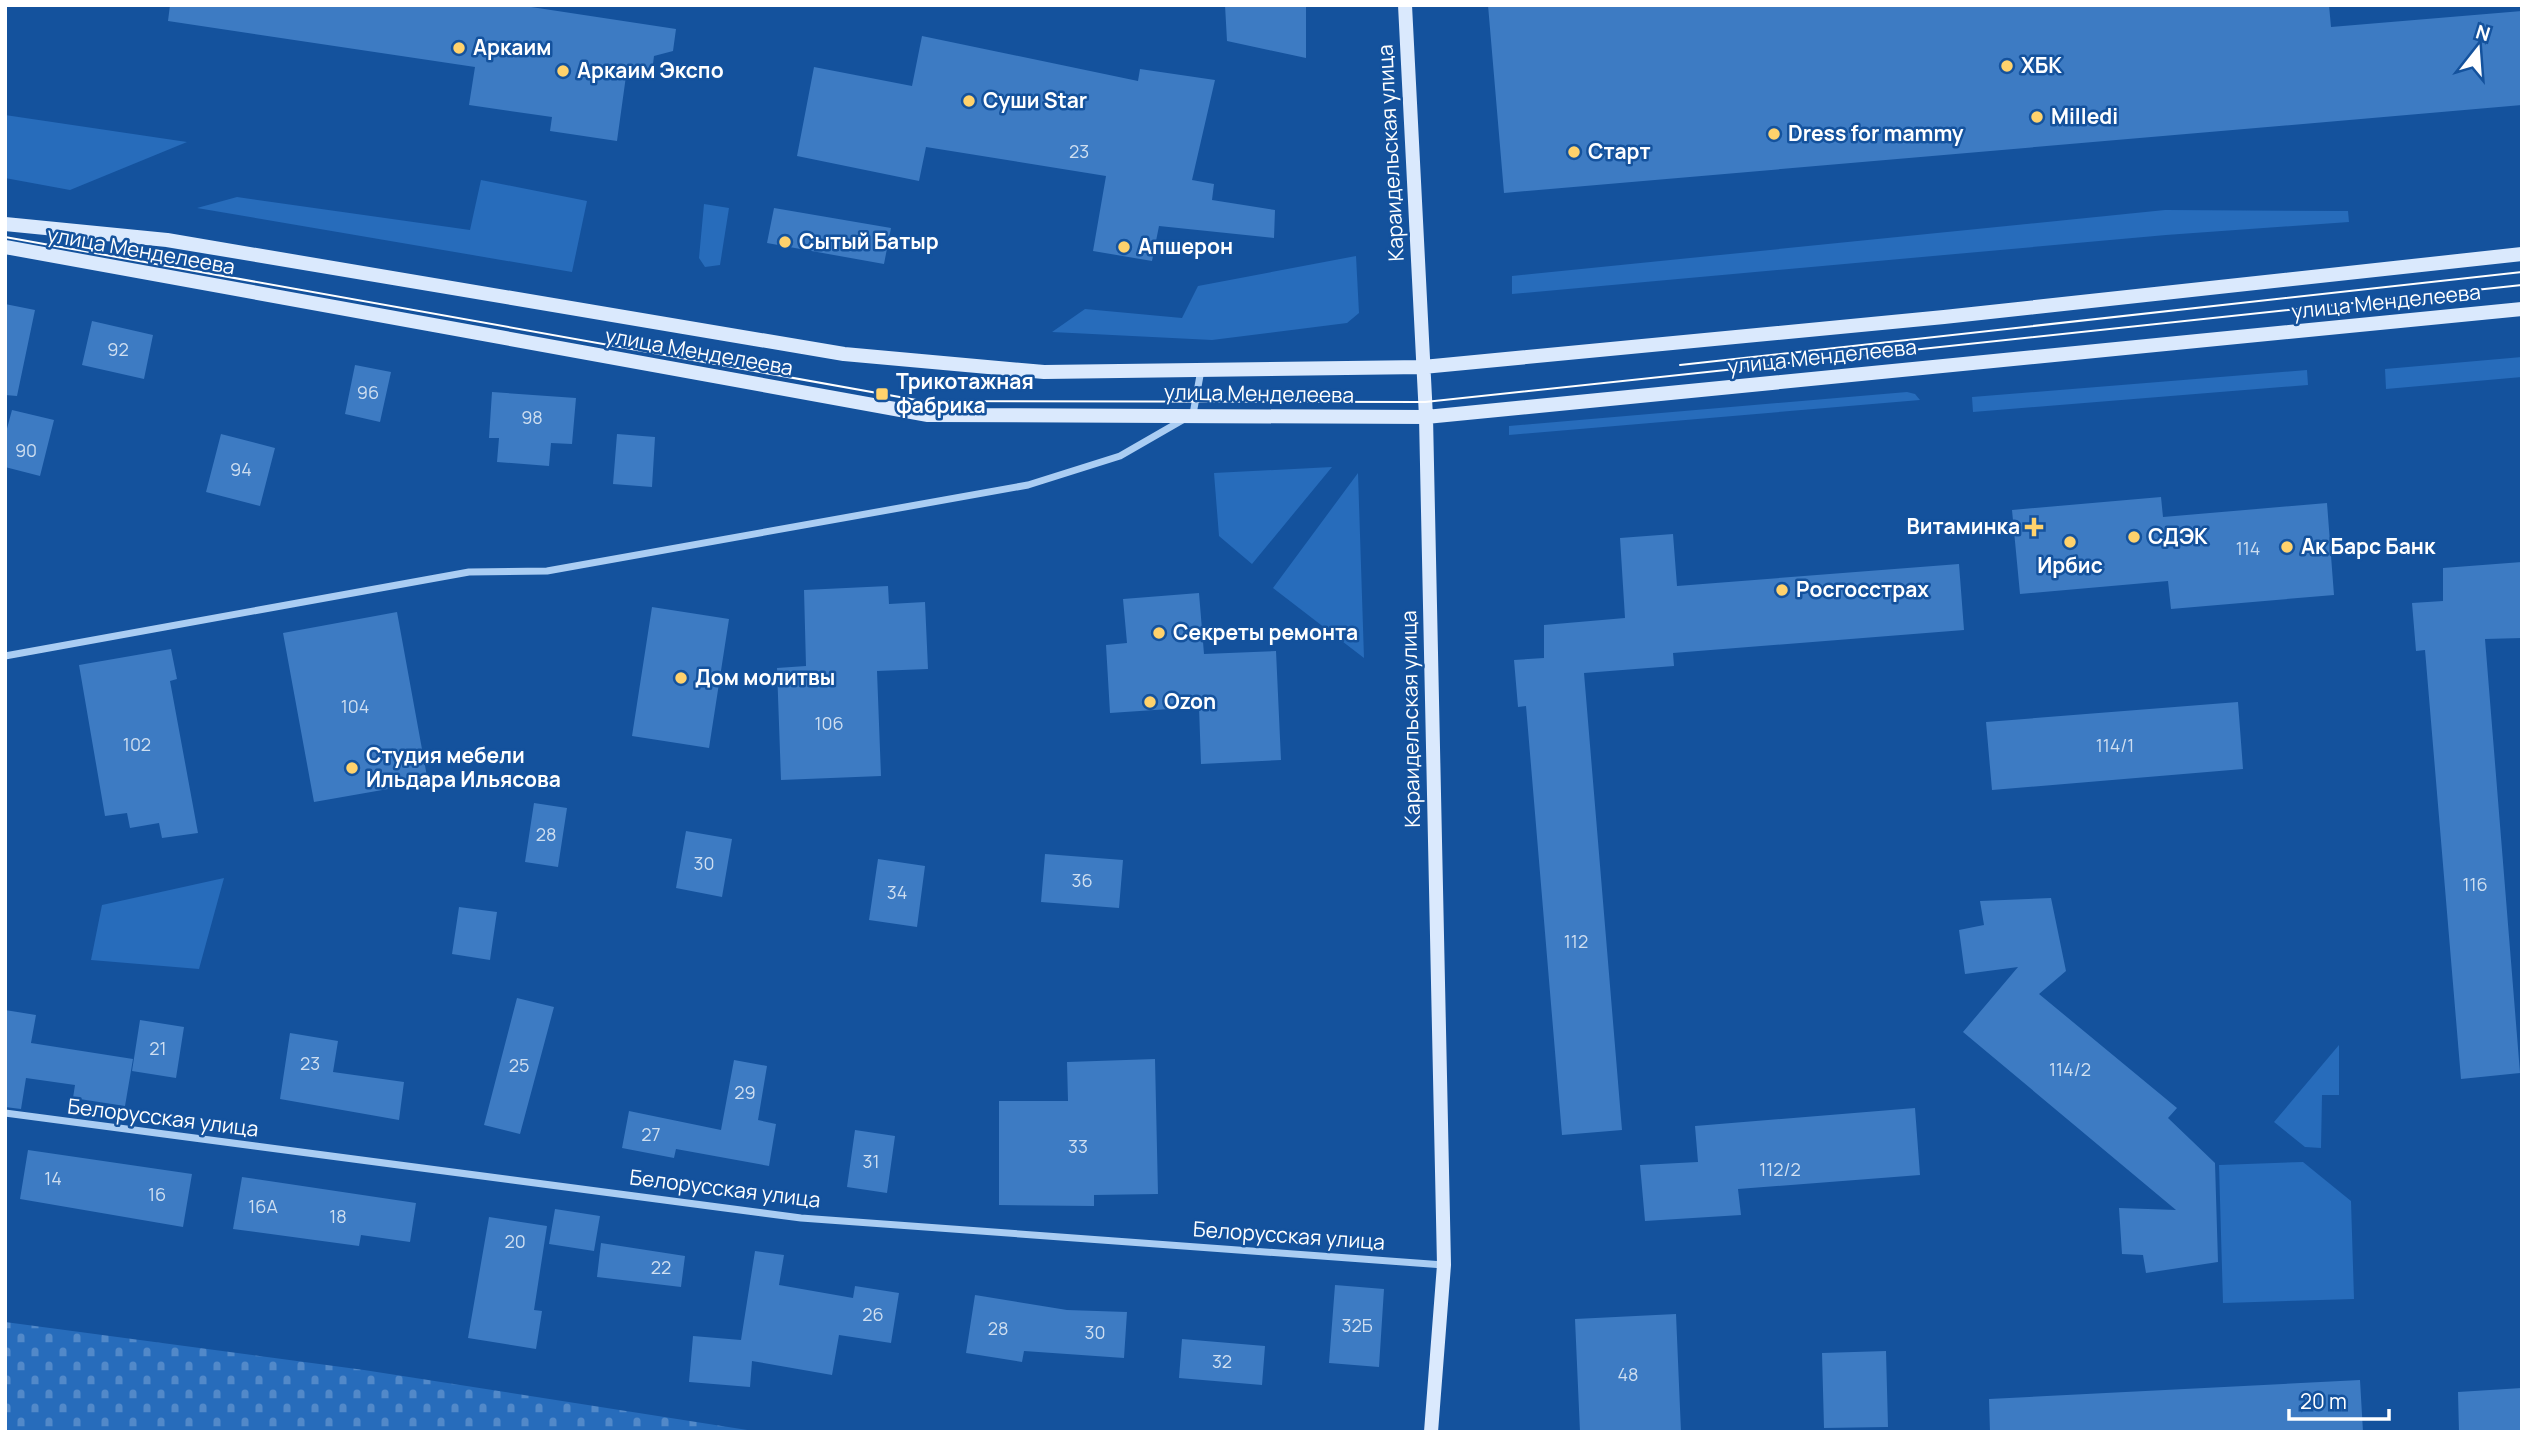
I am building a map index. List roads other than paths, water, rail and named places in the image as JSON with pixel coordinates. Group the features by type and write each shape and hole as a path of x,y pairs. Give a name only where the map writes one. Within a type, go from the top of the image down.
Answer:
{"main road":[{"name":"Караидельская улица","path":"1405,5 1426,417 1444,1265 1431,1432"},
{"name":"улица Менделеева","path":"5,223 167,240 844,354 1044,372 1423,367 1944,317 2522,254"},
{"name":"улица Менделеева","path":"5,247 928,415 1426,417 2522,309"}],"street":[{"path":"5,656 469,572 547,571 1028,485 1120,456 1193,414 1201,370"},
{"name":"Белорусская улица","path":"5,1113 801,1217 1444,1265"}],"tram line":[{"path":"5,237 922,401 1425,402 2522,285"},
{"path":"1680,365 2522,272"}],"place":[{"name":"Аркаим","path":"459,48"},
{"name":"ХБК","path":"2007,66"},
{"name":"Аркаим Экспо","path":"563,71"},
{"name":"Суши Star","path":"969,101"},
{"name":"Milledi","path":"2037,117"},
{"name":"Dress for mammy","path":"1774,134"},
{"name":"Старт","path":"1574,152"},
{"name":"Сытый Батыр","path":"785,242"},
{"name":"Апшерон","path":"1124,247"},
{"name":"Трикотажная фабрика","path":"882,394"},
{"name":"Витаминка","path":"2034,527"},
{"name":"СДЭК","path":"2134,537"},
{"name":"Ирбис","path":"2070,542"},
{"name":"Ак Барс Банк","path":"2287,547"},
{"name":"Росгосстрах","path":"1782,590"},
{"name":"Секреты ремонта","path":"1159,633"},
{"name":"Дом молитвы","path":"681,678"},
{"name":"Ozon","path":"1150,702"},
{"name":"Студия мебели Ильдара Ильясова","path":"352,768"}]}
